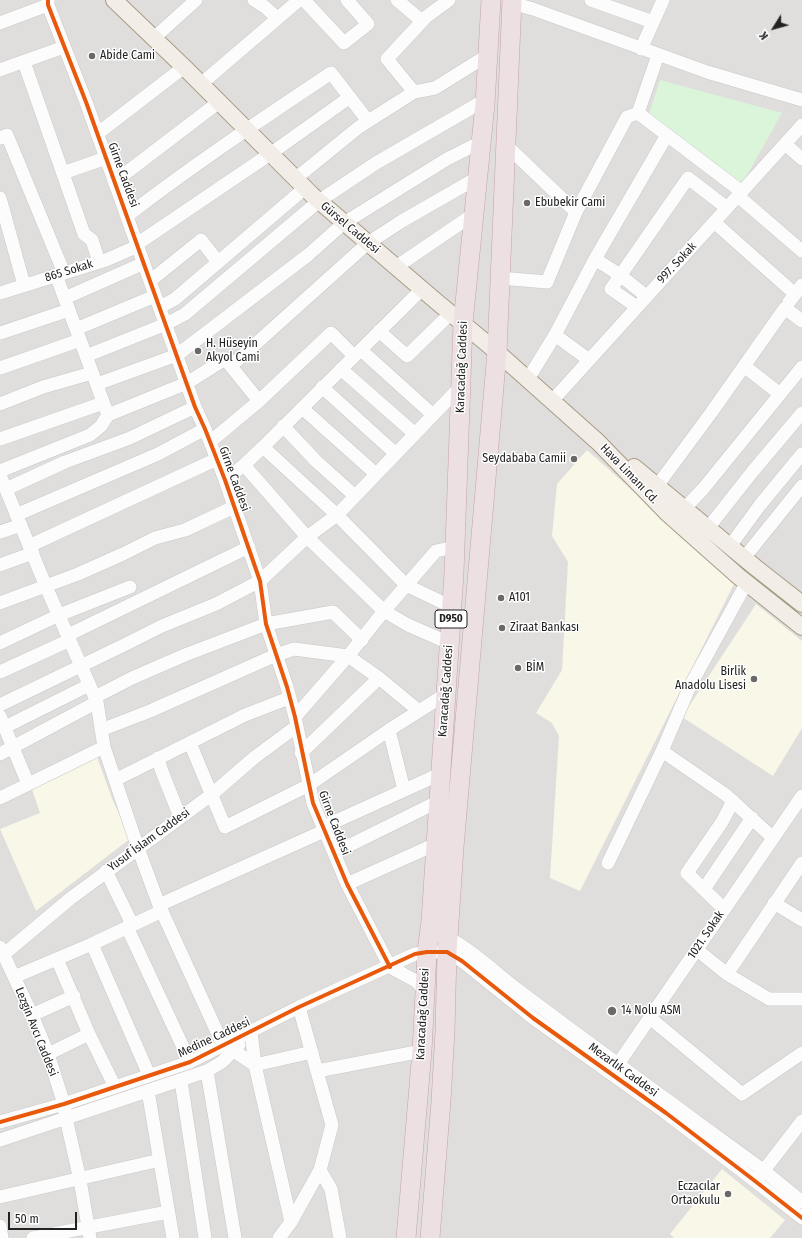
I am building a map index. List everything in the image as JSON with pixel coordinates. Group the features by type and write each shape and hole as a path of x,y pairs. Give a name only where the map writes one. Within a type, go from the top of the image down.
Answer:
{"highway":[{"name":"Karacadağ Caddesi","path":"406,1238 422,1051 428,943 452,606 461,386 457,318 474,214 485,100 491,0"},
{"name":"Karacadağ Caddesi","path":"430,1238 445,1038 447,945 463,736 497,352 512,2"}],"main road":[{"name":"Gürsel Caddesi","path":"116,1 300,184 497,352 598,442"},
{"name":"Hava Limanı Cd.","path":"598,442 619,455 802,604"},
{"name":"Hava Limanı Cd.","path":"598,442 667,513 802,627"}],"street":[{"path":"154,38 196,0"},
{"path":"254,0 266,7 278,18"},
{"path":"201,84 299,0"},
{"path":"304,0 344,43 368,24 347,0"},
{"path":"397,0 422,21"},
{"path":"414,92 387,59 422,21 449,0"},
{"path":"591,0 653,22"},
{"path":"641,49 663,0"},
{"path":"0,23 48,2"},
{"name":"Girne Caddesi","path":"48,2 158,301 195,407 217,459 249,547 260,581 266,624 296,722 312,803 347,884 390,967"},
{"path":"512,2 534,5 641,49 706,72 802,100"},
{"path":"0,70 64,47"},
{"path":"638,113 658,55"},
{"path":"0,368 158,301 175,299 218,262 359,127 414,92 436,88 488,56"},
{"path":"24,62 84,234 92,240 99,262"},
{"path":"97,134 184,67"},
{"path":"127,216 167,184 331,73 368,121"},
{"name":"865 Sokak","path":"0,293 99,262 137,245 350,97"},
{"path":"86,356 166,324 185,314 319,201 376,163 485,100"},
{"path":"114,182 219,102"},
{"path":"638,113 740,194 802,251"},
{"path":"500,278 547,282 576,212 627,117 638,113"},
{"name":"997. Sokak","path":"552,401 802,125"},
{"path":"0,138 7,135 60,274 69,310 106,409 101,426 90,435 0,471"},
{"path":"528,379 555,335 595,259 667,135"},
{"path":"0,404 43,387 94,379 177,355 308,255 344,223 447,159 481,142"},
{"path":"785,144 802,159"},
{"path":"506,145 576,212"},
{"path":"63,173 106,158"},
{"path":"231,366 368,243 402,221 477,178"},
{"path":"636,307 611,289 688,178 728,208"},
{"path":"0,198 24,285"},
{"path":"396,267 474,214"},
{"path":"657,486 798,290 714,222"},
{"path":"150,281 201,240 218,262"},
{"path":"595,259 620,275 646,296"},
{"path":"65,298 144,263"},
{"path":"225,480 244,466 422,289"},
{"path":"785,308 802,322"},
{"path":"0,333 69,310"},
{"path":"379,331 407,356 457,318"},
{"path":"210,442 259,401 331,334 358,352 433,415"},
{"path":"555,335 589,360"},
{"path":"0,438 106,409 187,383 226,359 259,401"},
{"path":"744,366 780,394"},
{"path":"684,508 703,489 802,367"},
{"path":"341,369 414,434"},
{"path":"0,705 162,626 216,604 260,581 307,537 337,515 461,386"},
{"path":"322,387 396,454"},
{"path":"5,497 65,462 130,438 195,407"},
{"path":"302,408 376,474"},
{"path":"708,528 753,471 802,414"},
{"path":"283,426 316,461 355,496"},
{"path":"0,532 18,520 158,454 205,429"},
{"path":"263,447 337,515 406,585 452,606"},
{"path":"730,546 760,505 802,454"},
{"path":"0,565 217,459"},
{"path":"244,466 307,537 384,611 408,625 449,643"},
{"path":"0,475 5,497 18,520 96,700 104,747 114,780 161,908 229,1048 255,1065 312,1052"},
{"path":"744,558 802,486"},
{"path":"0,603 46,586 123,554 155,538 185,530 234,507"},
{"path":"0,672 249,547"},
{"name":"Yusuf İslam Caddesi","path":"2,951 106,871 211,795 296,722 384,611 436,551 455,547"},
{"path":"608,863 662,751 690,686 747,582"},
{"path":"0,643 59,615 130,587"},
{"path":"0,754 13,748 132,678 185,655 266,624 333,612 362,640"},
{"path":"101,730 150,711 276,655 294,649 348,656 379,678 419,711"},
{"path":"301,753 379,678"},
{"path":"28,784 2,721 90,684"},
{"path":"190,743 225,827 309,785 446,694"},
{"path":"114,780 246,715 289,698"},
{"path":"390,730 404,790"},
{"path":"0,798 104,747"},
{"path":"662,751 726,795 773,838"},
{"path":"158,758 180,817"},
{"path":"8,972 57,959 92,944 161,908 440,774"},
{"name":"1021. Sokak","path":"614,1069 802,796"},
{"path":"334,853 439,801"},
{"path":"724,909 688,874 722,822 733,801"},
{"path":"704,889 752,818"},
{"path":"347,884 436,844"},
{"path":"727,974 802,863"},
{"path":"106,871 190,1062"},
{"path":"774,903 802,920"},
{"path":"428,943 447,945"},
{"name":"Mezarlık Caddesi","path":"428,943 447,945 462,961 533,1018 614,1069 759,1176 802,1202"},
{"name":"Medine Caddesi","path":"251,1032 299,1007 390,967 415,954 428,943"},
{"path":"92,944 149,1076"},
{"path":"696,949 727,974 769,1000 802,999"},
{"name":"Lezgin Avcı Caddesi","path":"2,951 8,972 32,1015 48,1054 64,1104 80,1180 89,1233"},
{"path":"57,959 89,1034 115,1087"},
{"path":"390,967 416,980 425,991"},
{"path":"32,1015 74,996"},
{"path":"279,1238 291,1222 320,1170 332,1126 299,1007"},
{"path":"650,1018 742,1094 802,1053"},
{"path":"0,1140 181,1081 207,1071 222,1062 229,1048 251,1032 255,1065 291,1222"},
{"path":"48,1054 89,1034"},
{"name":"Medine Caddesi","path":"0,1122 64,1104 229,1048"},
{"path":"317,1071 422,1051"},
{"path":"207,1071 235,1238"},
{"path":"181,1081 205,1238"},
{"path":"148,1091 173,1238"},
{"path":"759,1176 802,1121"},
{"path":"0,1197 80,1180 160,1160"},
{"path":"320,1170 331,1189 340,1238"},
{"name":"Mezarlık Caddesi","path":"759,1176 802,1218"},
{"path":"33,1238 89,1233 168,1212"},
{"path":"0,1226 2,1238"}],"shaded area":[{"path":"0,0 802,0 802,1238 0,1238"},
{"path":"587,450 735,582 580,891 550,878 559,736 552,723 536,713 562,670 568,562 552,536 557,484"},
{"name":"Birlik Anadolu Lisesi","path":"756,604 802,641 802,728 773,776 682,717"},
{"path":"97,757 113,801 131,838 36,911 0,829 40,813 32,789"},
{"name":"Eczacılar Ortaokulu","path":"722,1169 785,1220 770,1238 674,1238 670,1234"}],"green space":[{"path":"660,80 782,113 742,184 649,114"}],"cycle path":[{"path":"48,0 48,5 86,102 195,407 225,480 260,581 266,624 287,687 295,717 313,803 347,884 390,967"},
{"path":"0,1122 64,1104 190,1062 299,1007 415,954 427,952 447,952 462,961 533,1018 666,1113 802,1218"}],"place":[{"name":"Abide Cami","path":"92,56"},
{"name":"Ebubekir Cami","path":"527,203"},
{"name":"H. Hüseyin Akyol Cami","path":"198,351"},
{"name":"Seydababa Camii","path":"574,459"},
{"name":"A101","path":"501,598"},
{"name":"Ziraat Bankası","path":"502,628"},
{"name":"BİM","path":"518,668"},
{"name":"Birlik Anadolu Lisesi","path":"754,679"},
{"name":"14 Nolu ASM","path":"612,1011"},
{"name":"Eczacılar Ortaokulu","path":"728,1194"}]}
